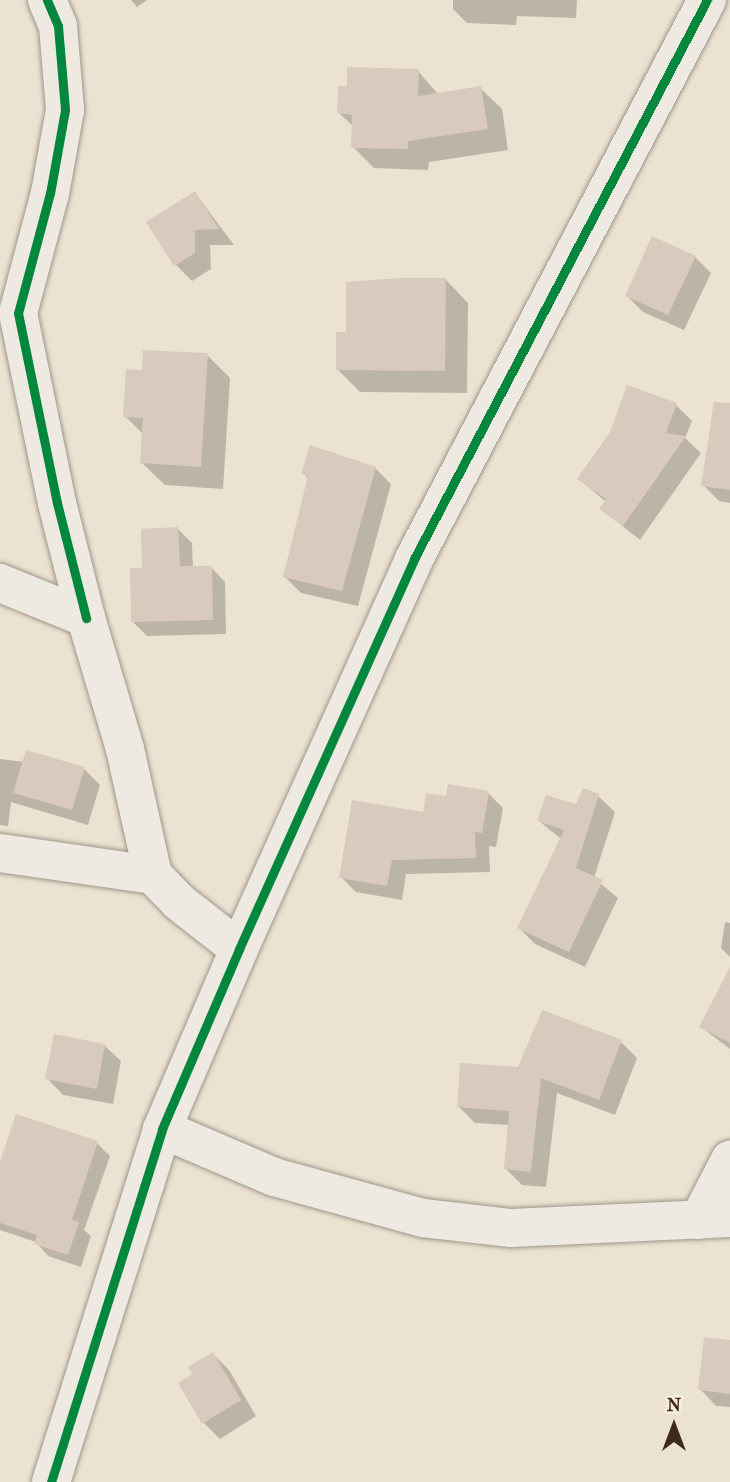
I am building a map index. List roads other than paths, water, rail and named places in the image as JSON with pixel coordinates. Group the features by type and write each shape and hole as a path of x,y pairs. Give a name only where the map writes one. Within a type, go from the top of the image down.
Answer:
{"street":[{"path":"47,0 58,26 65,110 50,193 18,313 57,503 86,618 125,749 153,876 178,902 239,950"},
{"path":"51,1482 162,1129 239,950 414,559 707,0"},
{"path":"0,583 86,618"},
{"path":"0,853 153,876"},
{"path":"162,1129 275,1177 423,1218 511,1228 715,1219 730,1160"}]}
